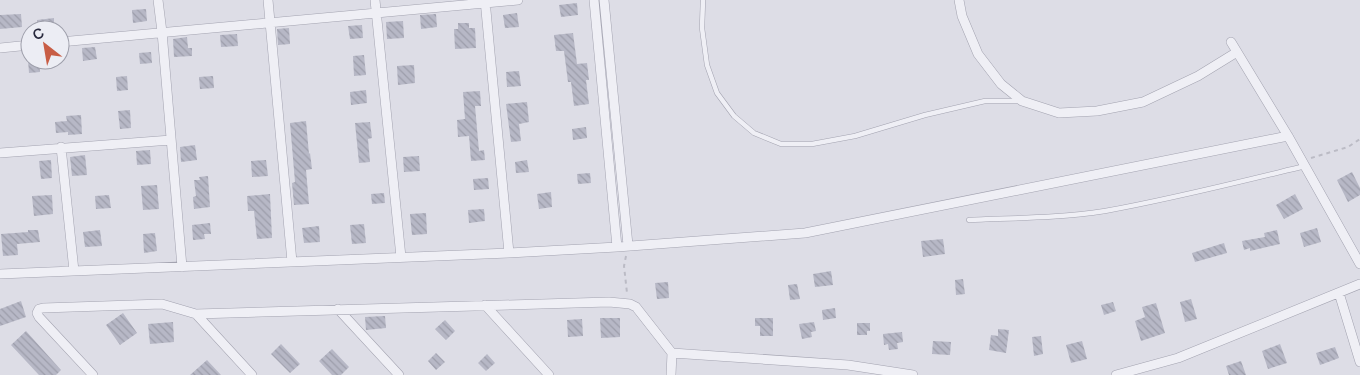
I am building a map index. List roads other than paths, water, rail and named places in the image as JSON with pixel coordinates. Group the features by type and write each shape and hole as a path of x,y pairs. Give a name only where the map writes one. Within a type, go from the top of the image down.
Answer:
{"street":[{"path":"158,0 182,267"},
{"path":"268,0 292,262"},
{"path":"375,0 401,257"},
{"path":"70,41 518,0"},
{"path":"594,0 616,247"},
{"path":"604,0 628,245"},
{"path":"959,0 962,16 978,54 1001,84 1022,101 1059,113 1097,111 1143,102 1198,76 1238,52"},
{"path":"485,2 509,253"},
{"path":"1231,42 1288,136 1360,264"},
{"path":"0,48 20,46"},
{"path":"0,274 509,253 805,233 1288,136"},
{"path":"0,153 171,140"},
{"path":"61,147 74,270"},
{"path":"1116,375 1178,358 1360,284"},
{"path":"1338,293 1360,362"},
{"path":"93,375 39,317 37,313 39,309 162,304 196,314 609,302 630,304 634,306 672,353 671,375"},
{"path":"485,305 549,375"},
{"path":"338,309 399,375"},
{"path":"196,314 252,375"},
{"path":"672,353 848,365 913,375"}],"lane":[{"path":"703,0 702,28 707,65 717,93 734,116 754,133 781,144 812,144 855,136 925,115 986,101 1022,101"},
{"path":"969,220 1066,216 1105,210 1191,193 1303,163"}]}
